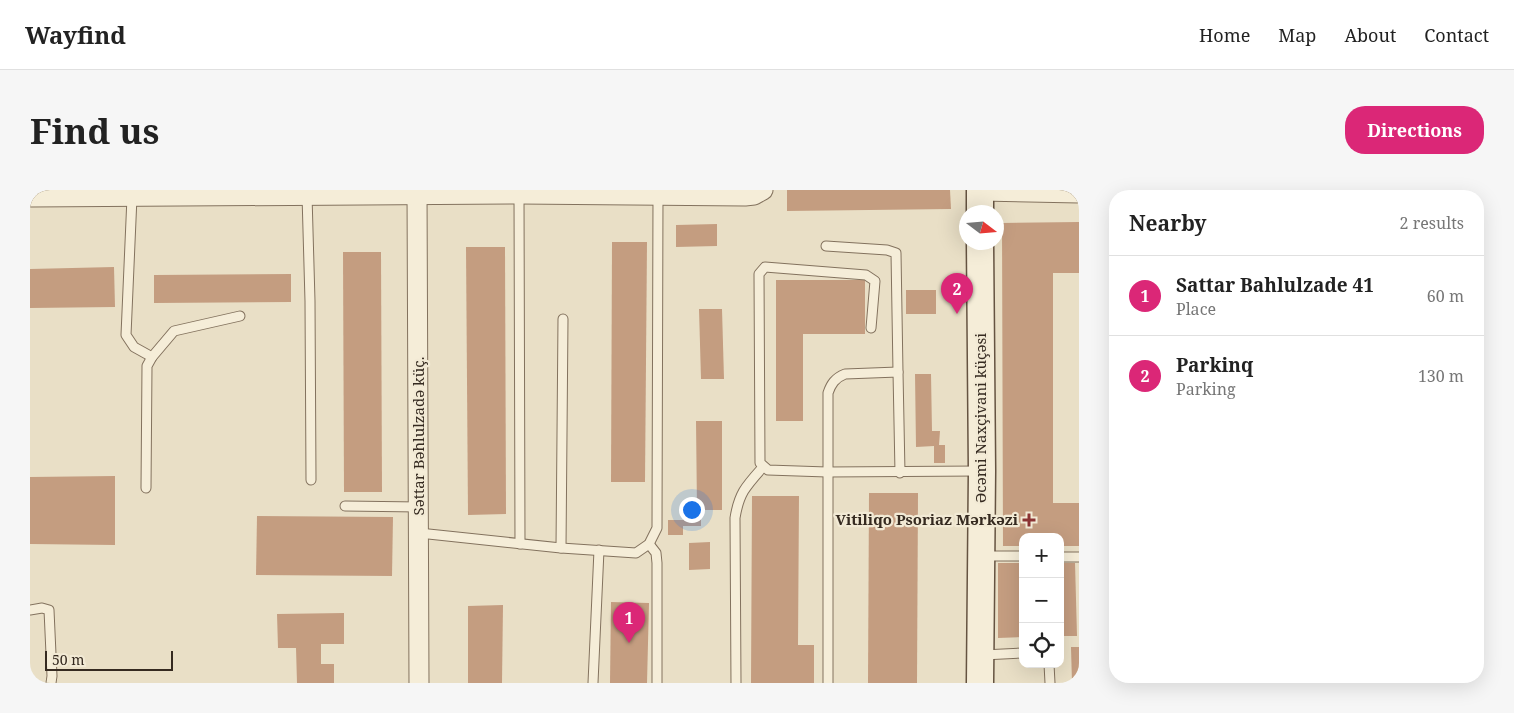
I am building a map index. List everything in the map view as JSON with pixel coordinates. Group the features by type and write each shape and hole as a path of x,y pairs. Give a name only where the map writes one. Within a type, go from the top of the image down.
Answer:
{"street":[{"path":"30,197 132,197 231,193 307,195 417,193 745,196 754,195 763,190"},
{"path":"980,205 980,190 1079,192"},
{"name":"Səttar Bəhlulzadə küç.","path":"417,193 420,534 419,683"},
{"name":"Əcəmi Naxçivani küçəsi","path":"980,250 982,471 980,683"}],"lane":[{"path":"519,194 520,544"},
{"path":"307,195 310,301 311,480"},
{"path":"420,534 561,548 636,552 650,544 657,528 658,196"},
{"path":"132,197 126,335 134,347 152,357"},
{"path":"826,246 887,250 896,253 900,473"},
{"path":"871,328 876,281 872,277 765,267 762,270 759,274 760,463 763,467 768,470 827,472 982,471"},
{"path":"146,488 147,366 152,357 174,331 240,316"},
{"path":"561,548 563,319"},
{"path":"828,683 828,393 831,384 844,374 898,372"},
{"path":"736,683 735,518 743,490 763,467"},
{"path":"345,506 419,507"},
{"path":"650,544 656,553 657,683"},
{"path":"593,683 599,550"},
{"path":"981,556 1019,556"},
{"path":"1064,557 1079,557"},
{"path":"30,610 42,608 49,610 51,683"},
{"path":"980,655 1019,653"},
{"path":"1049,668 1050,683"}],"building":[{"path":"787,190 950,190 951,209 787,211"},
{"path":"1079,222 1079,273 1053,273 1053,503 1079,503 1079,546 1064,546 1064,533 1019,533 1019,546 1003,546 1002,250 1004,250 1004,223"},
{"path":"717,224 717,246 676,247 676,225"},
{"path":"612,242 647,242 645,482 611,482"},
{"path":"466,247 505,247 506,514 468,515"},
{"path":"343,252 381,252 382,492 344,492"},
{"path":"114,267 115,307 30,308 30,269"},
{"path":"291,274 291,302 154,303 154,275"},
{"path":"776,280 865,280 865,334 803,334 803,421 776,421"},
{"path":"906,290 936,290 936,314 906,314"},
{"path":"699,309 722,309 724,379 701,379"},
{"path":"915,374 931,374 932,431 940,431 939,445 945,445 945,463 934,463 934,446 916,447"},
{"path":"696,421 722,421 722,510 701,510 701,526 683,526 683,535 668,535 668,520 683,520 683,510 697,510"},
{"path":"115,476 115,545 30,544 30,477"},
{"path":"869,493 918,493 917,683 868,683"},
{"path":"752,496 799,496 798,645 814,645 814,683 751,683"},
{"path":"257,516 393,517 392,576 256,575"},
{"path":"710,542 710,569 689,570 689,543"},
{"path":"998,563 1019,563 1019,637 998,638"},
{"path":"1064,563 1075,563 1077,636 1064,636"},
{"path":"611,602 649,603 647,683 610,683"},
{"path":"503,605 502,683 468,683 468,606"},
{"path":"344,613 344,644 321,644 321,664 334,664 334,683 297,683 296,648 278,648 277,614"},
{"path":"1071,647 1079,647 1079,683 1072,683"}],"place":[{"name":"Parkinq","path":"957,314"},
{"name":"Vitiliqo Psoriaz Mərkəzi","path":"1029,520"},
{"name":"Sattar Bahlulzade 41","path":"629,643"}]}
